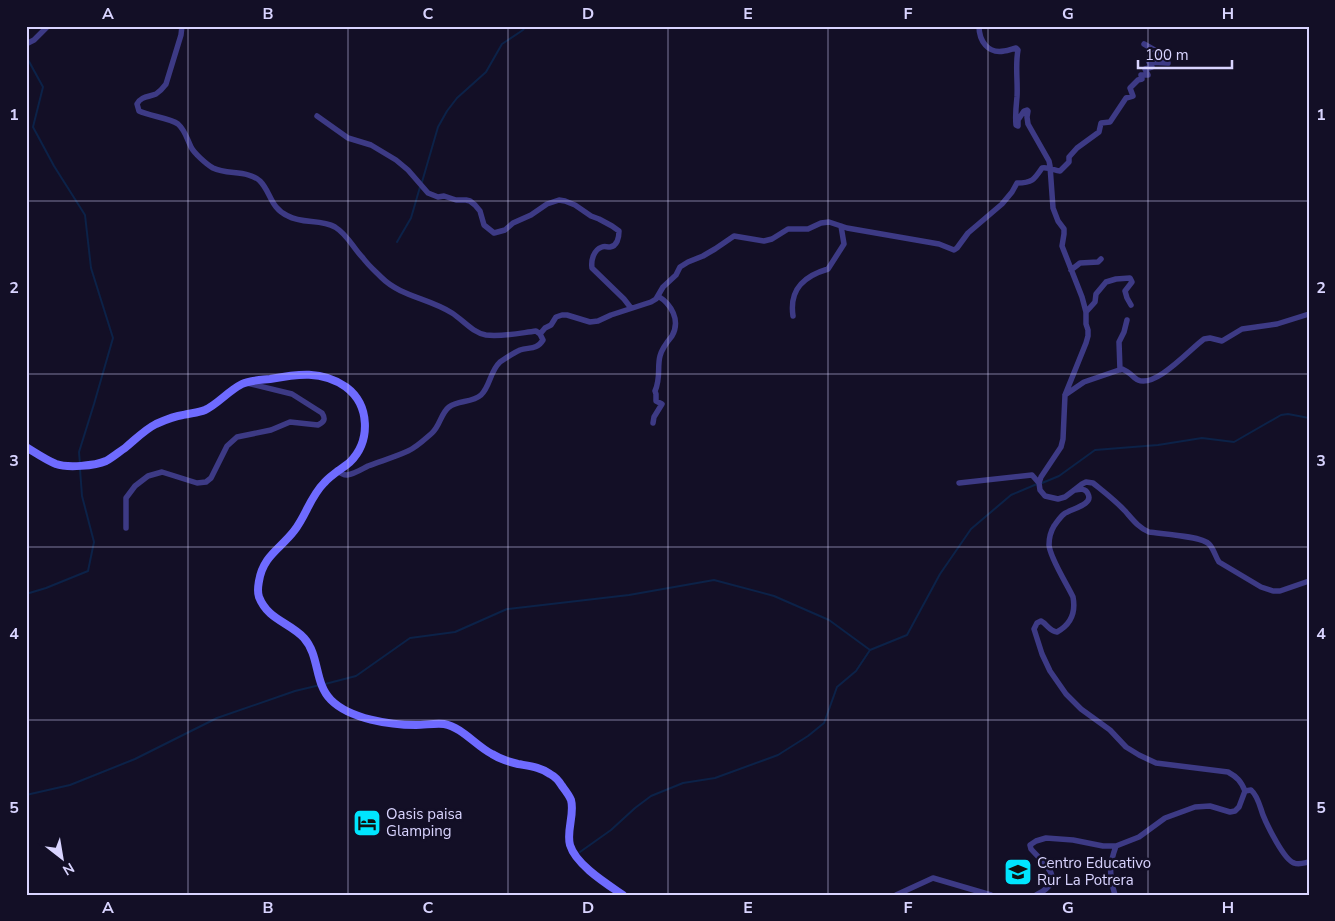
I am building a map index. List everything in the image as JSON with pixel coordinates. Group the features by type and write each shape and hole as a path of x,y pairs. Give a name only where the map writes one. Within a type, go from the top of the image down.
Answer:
{"main road":[{"path":"26,447 58,465 80,465 106,461 154,425 179,415 207,409 228,391 245,382 309,374 330,379 346,387 361,406 366,425 364,438 359,450 349,463 337,470 322,484 294,532 265,562 259,576 257,593 263,606 270,614 297,632 310,646 321,684 330,699 338,705 352,713 390,723 444,724 468,736 476,745 490,754 508,761 540,768 552,774 571,801 570,843 576,856 583,864 623,895"}],"street":[{"path":"26,44 34,40 48,26"},
{"path":"182,26 166,84 156,94 139,100 137,104 139,111 146,115 176,122 182,128 192,149 212,167 251,176 260,181 277,209 287,216 300,221 324,223 334,226 344,234 362,258 397,290 435,304 475,331 485,335 536,331 543,340 537,348 521,350 498,364 483,394 448,407 435,429 416,447 355,473 347,475 337,470"},
{"path":"979,26 981,38 991,50 1005,51 1016,48 1018,50 1016,65 1016,125 1024,111 1028,111 1028,124 1049,161 1053,208 1058,221 1064,229 1062,246 1086,312 1088,336 1066,395 1061,447 1041,477 1039,486"},
{"path":"540,334 556,317 562,315 590,322 598,321 651,302 676,275 680,267 703,256 734,236 764,241 772,239 788,229 808,229 828,222 939,244 954,250 968,233 1002,204 1017,183 1028,183 1035,179 1042,168 1060,171 1069,162 1069,157 1077,148 1099,132 1101,124 1110,122 1126,98 1132,96 1130,88 1138,80 1142,79 1141,75 1148,76 1145,69 1152,66 1149,62 1168,63 1165,56 1144,44"},
{"path":"317,116 348,138 371,145 396,160 408,170 428,193 438,197 444,196 470,201 480,211 484,225 494,233 505,230 513,223 559,200 575,205 591,216 612,226 620,231 616,245 602,247 598,250 593,256 592,268 631,308"},
{"path":"793,316 791,306 794,294 802,282 816,273 828,269 844,244 841,226"},
{"path":"1071,270 1080,263 1098,262 1101,259"},
{"path":"1086,312 1095,302 1096,294 1106,282 1116,279 1130,278 1132,282 1125,291 1131,305"},
{"path":"653,423 654,417 662,404 656,401 654,391 657,386 659,358 662,349 674,330 675,320 671,308 658,296"},
{"path":"1066,395 1084,382 1122,369 1138,380 1153,380 1166,372 1204,340 1210,338 1222,341 1242,329 1276,324 1309,314"},
{"path":"1120,370 1119,342 1127,320"},
{"path":"126,528 126,498 135,486 148,476 162,472 197,483 206,482 211,478 227,446 237,437 271,430 290,422 318,426 322,423 324,419 322,413 292,394 245,382"},
{"path":"959,483 1032,475 1044,496 1058,499 1086,482 1093,483 1142,529 1149,532 1202,539 1212,546 1219,562 1261,586 1280,592 1309,581"},
{"path":"1036,895 1049,888 1053,882 1052,874 1031,849 1030,845 1032,843 1046,838 1116,846 1139,837 1165,818 1195,807 1210,806 1230,812 1235,811 1239,807 1245,791 1240,780 1228,772 1156,763 1126,747 1104,725 1081,710 1066,694 1050,671 1034,629 1037,623 1041,621 1052,631 1057,632 1068,624 1073,616 1073,598 1052,556 1049,543 1053,527 1060,517 1085,504 1090,497 1086,491 1081,489 1075,490"},
{"path":"1245,791 1252,790 1255,793 1263,816 1276,842 1288,859 1292,863 1309,862"},
{"path":"1114,895 1110,868 1116,846"},
{"path":"896,895 933,878 992,895"}],"waterway":[{"path":"422,182 438,127 447,111 457,98 486,72 502,44 526,26"},
{"path":"26,56 43,87 33,127 54,166 85,215 91,268 113,338 79,452 80,464"},
{"path":"397,242 411,218 420,187"},
{"path":"1042,483 1059,476 1095,450 1158,445 1202,438 1234,442 1281,415 1288,414 1309,418"},
{"path":"26,594 88,571 94,542 82,496 80,469"},
{"path":"580,852 611,830 651,796 683,783 715,778 778,755 808,736 824,723 837,687 856,671 870,650 907,635 940,574 971,529 1011,495 1037,484"},
{"path":"325,684 356,676 410,638 455,632 507,609 629,595 714,580 774,596 829,620 870,650"},
{"path":"26,795 70,785 135,759 217,718 295,691 320,685"}],"place":[{"name":"Oasis paisa Glamping","path":"367,823"},
{"name":"Centro Educativo Rur La Potrera","path":"1018,872"}]}
